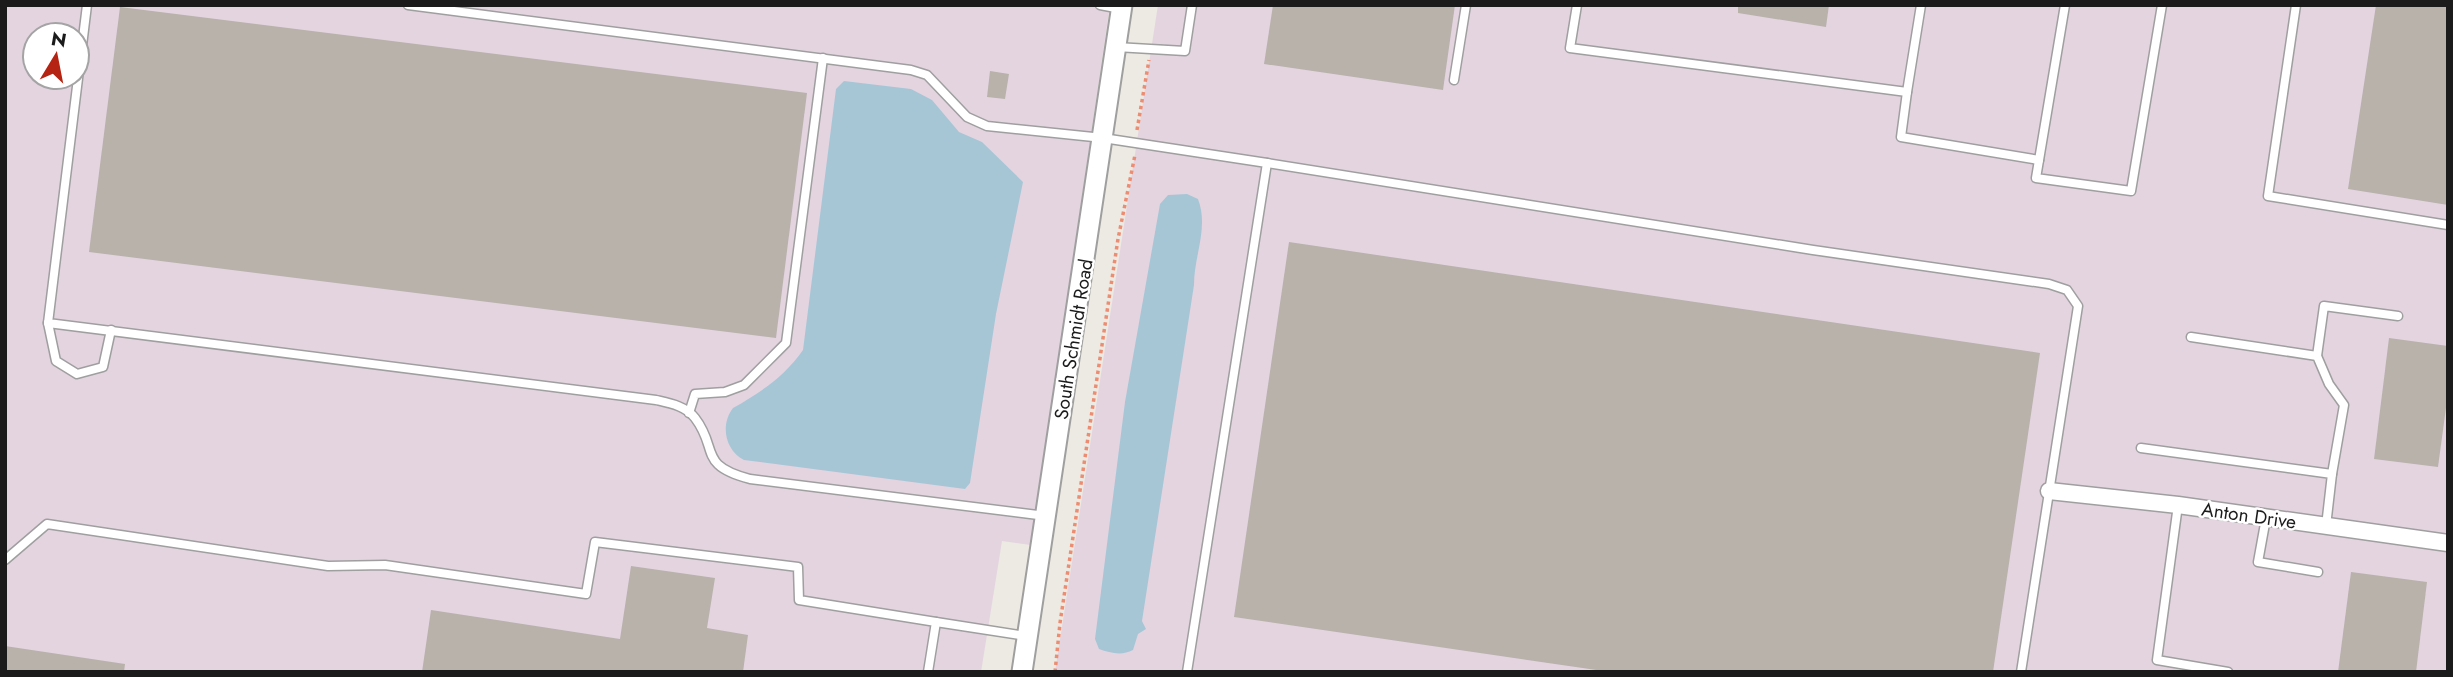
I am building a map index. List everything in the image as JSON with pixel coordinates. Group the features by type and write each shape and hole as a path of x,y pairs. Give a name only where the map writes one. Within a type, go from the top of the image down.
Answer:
{"street":[{"name":"South Schmidt Road","path":"1022,672 1121,7"},
{"name":"Anton Drive","path":"2049,491 2178,505 2448,544"}],"lane":[{"path":"87,5 48,323 56,361 77,374 103,367 111,330"},
{"path":"408,5 911,70 928,75 967,117 987,126 1103,138 1813,250 1998,275 2067,290 2078,306 2021,672"},
{"path":"1100,5 1121,7"},
{"path":"1116,47 1185,51 1192,5"},
{"path":"1454,80 1466,5"},
{"path":"1577,5 1570,48 1907,92"},
{"path":"1920,5 1901,137 2039,160"},
{"path":"2065,5 2036,177 2132,191 2162,5"},
{"path":"2296,5 2268,196 2448,225"},
{"path":"689,413 695,394 725,392 744,384 786,342 823,58"},
{"path":"1186,672 1267,163"},
{"path":"2326,526 2344,405 2329,384 2317,356 2324,306 2398,316"},
{"path":"48,323 656,400 679,405 695,417 709,454 727,473 750,479 1046,516"},
{"path":"2191,337 2317,356"},
{"path":"2141,448 2332,474"},
{"path":"2178,505 2157,660 2228,672"},
{"path":"2266,518 2258,562 2318,572"},
{"path":"5,560 47,524 328,566 385,565 586,594 595,542 798,568 799,600 1028,636"},
{"path":"928,672 936,622"}],"path":[{"path":"1055,672 1060,623 1118,239 1131,185 1149,60"}],"shaded area":[{"path":"5,5 1110,5 1031,545 1002,541 981,672 5,672"},
{"path":"1158,5 2448,5 2448,672 1055,672"}],"water":[{"path":"844,81 911,89 932,100 959,132 982,142 1023,182 996,314 970,483 965,489 744,460 732,450 726,437 727,422 733,408 771,383 803,350 836,89"},
{"path":"1187,194 1198,199 1202,231 1142,621 1146,629 1138,634 1133,650 1112,653 1099,649 1095,639 1125,402 1160,204 1168,195"}],"building":[{"path":"1273,5 1455,5 1443,90 1264,64"},
{"path":"1738,5 1829,5 1826,27 1738,13"},
{"path":"2376,5 2448,5 2448,205 2348,189"},
{"path":"120,7 807,93 776,338 89,252"},
{"path":"990,71 1009,74 1005,99 987,97"},
{"path":"1289,242 2040,353 1993,672 1610,672 1234,617"},
{"path":"2389,338 2448,346 2448,393 2438,467 2374,459"},
{"path":"631,566 715,578 707,628 748,635 743,672 422,672 431,610 620,639"},
{"path":"2351,572 2427,582 2416,672 2338,672"},
{"path":"5,646 125,664 124,672 5,672"}]}
